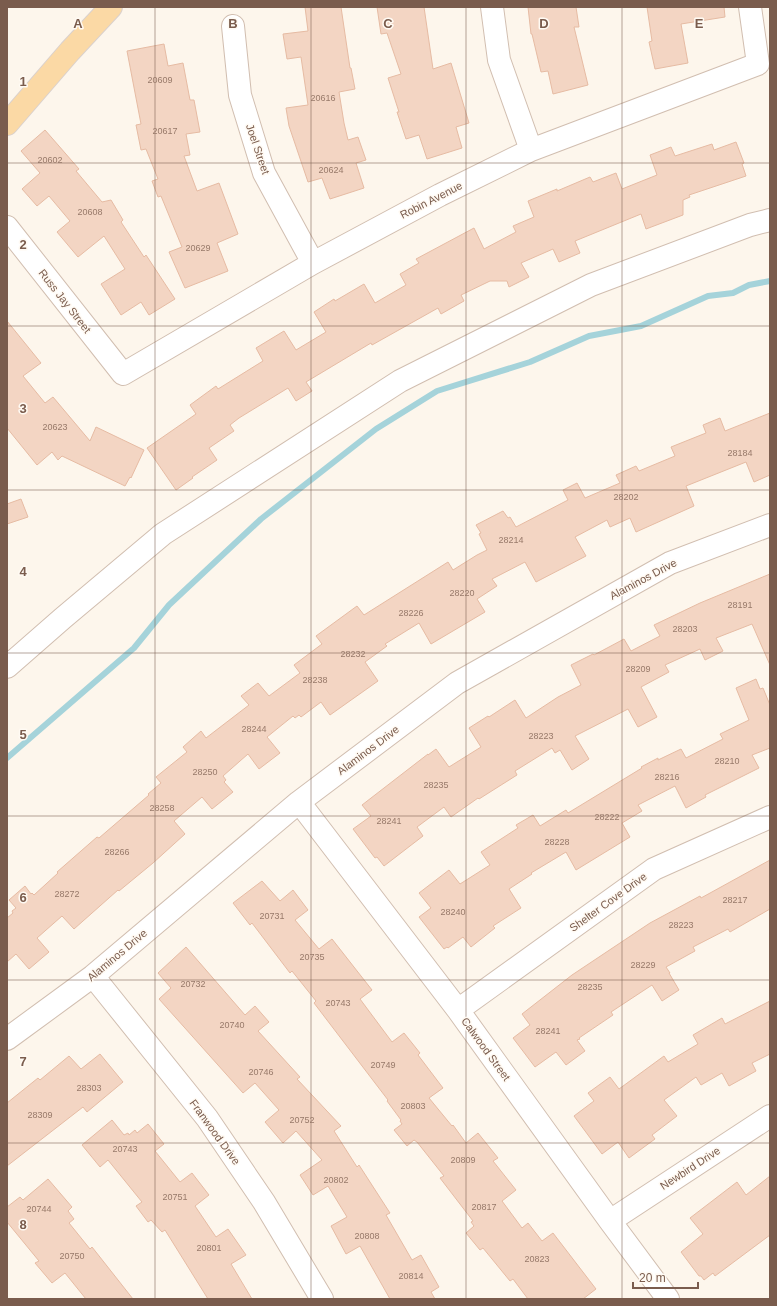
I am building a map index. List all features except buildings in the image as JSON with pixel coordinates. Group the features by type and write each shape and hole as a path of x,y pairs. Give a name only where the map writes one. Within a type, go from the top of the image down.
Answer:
{"main road":[{"path":"7,124 70,51 111,7"}],"street":[{"path":"492,7 498,60 530,150"},
{"name":"Robin Avenue","path":"123,374 313,262 440,195 530,150 758,64 750,7"},
{"name":"Joel Street","path":"233,26 240,95 264,173 313,262"},
{"path":"7,667 163,534 400,381 591,285 750,225 770,220"},
{"name":"Russ Jay Street","path":"7,227 123,374"},
{"name":"Alaminos Drive","path":"7,1039 93,976 299,802 457,683 670,563 770,525"},
{"name":"Calwood Street","path":"299,802 458,1010 668,1299"},
{"name":"Shelter Cove Drive","path":"458,1010 654,869 770,817"},
{"name":"Franwood Drive","path":"93,976 207,1118 264,1202 322,1299"},
{"name":"Newbird Drive","path":"610,1221 770,1116"}],"waterway":[{"path":"7,758 134,648 169,605 261,519 376,429 437,391 530,362 589,336 641,326 708,296 733,293 749,285 770,281"}]}
